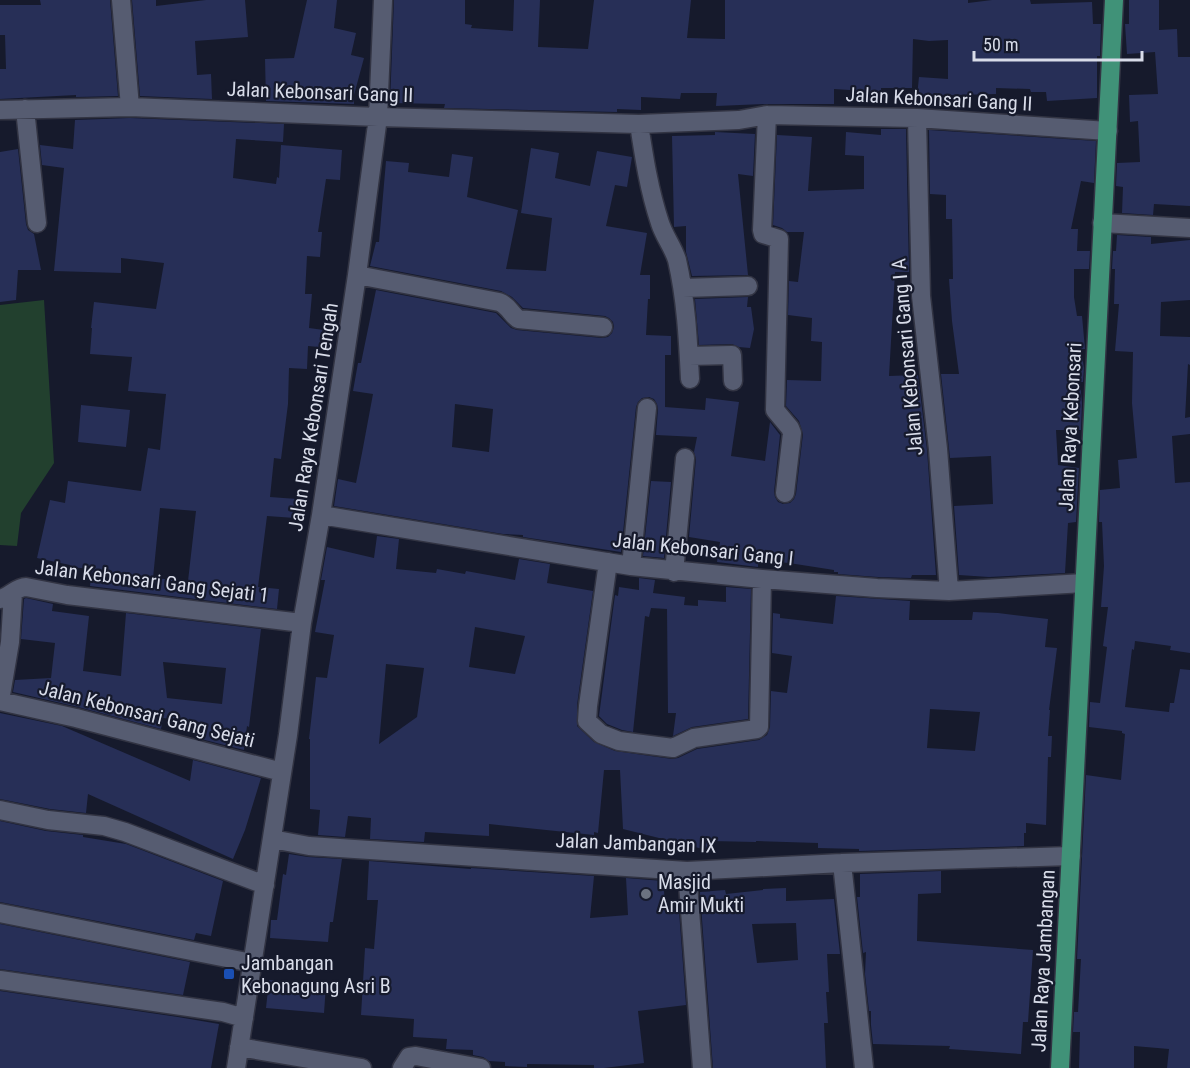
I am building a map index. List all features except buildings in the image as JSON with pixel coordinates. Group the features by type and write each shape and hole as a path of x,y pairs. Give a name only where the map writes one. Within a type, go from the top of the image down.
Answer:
{"main road":[{"name":"Jalan Raya Kebonsari","path":"1071,856 1114,0"},
{"name":"Jalan Raya Jambangan","path":"1060,1068 1071,856"}],"street":[{"path":"122,0 130,107"},
{"name":"Jalan Raya Kebonsari Tengah","path":"236,1068 282,772 302,623 321,515 357,275 378,117 383,0"},
{"name":"Jalan Kebonsari Gang II","path":"0,110 130,107 639,124 739,120 767,115 917,118 1108,131"},
{"path":"26,109 37,224"},
{"path":"767,115 762,230 763,234 779,239 775,410 790,428 792,434 785,493"},
{"name":"Jalan Kebonsari Gang I A","path":"917,118 921,296 938,449 949,591"},
{"path":"639,124 652,195 663,230 674,253 683,288 683,354 690,379"},
{"path":"1102,223 1190,228"},
{"path":"357,275 499,302 505,304 518,319 603,327"},
{"path":"683,288 748,286"},
{"path":"683,354 732,355 733,381"},
{"path":"631,566 647,408"},
{"path":"674,572 686,458"},
{"name":"Jalan Kebonsari Gang I","path":"321,515 674,572 877,588 949,591 1084,582"},
{"path":"608,562 587,721 601,734 620,741 673,748 694,738 759,727 762,579"},
{"name":"Jalan Kebonsari Gang Sejati 1","path":"7,596 21,587 26,587 67,596 302,623"},
{"path":"0,701 10,642 7,596"},
{"name":"Jalan Kebonsari Gang Sejati","path":"0,701 76,718 282,772"},
{"path":"0,810 48,820 104,826 265,885"},
{"name":"Jalan Jambangan IX","path":"272,839 321,847 687,871 842,863 1071,856"},
{"path":"842,863 864,1068"},
{"path":"687,871 702,1068"},
{"path":"0,913 252,963"},
{"path":"0,980 223,1012 244,1018"},
{"path":"239,1047 362,1068"},
{"path":"402,1068 409,1057 416,1056 481,1068"}],"green space":[{"path":"44,300 54,463 21,513 17,546 0,545 0,305"}],"place":[{"name":"Masjid Amir Mukti","path":"646,894"},
{"name":"Jambangan Kebonagung Asri B","path":"229,974"}]}
